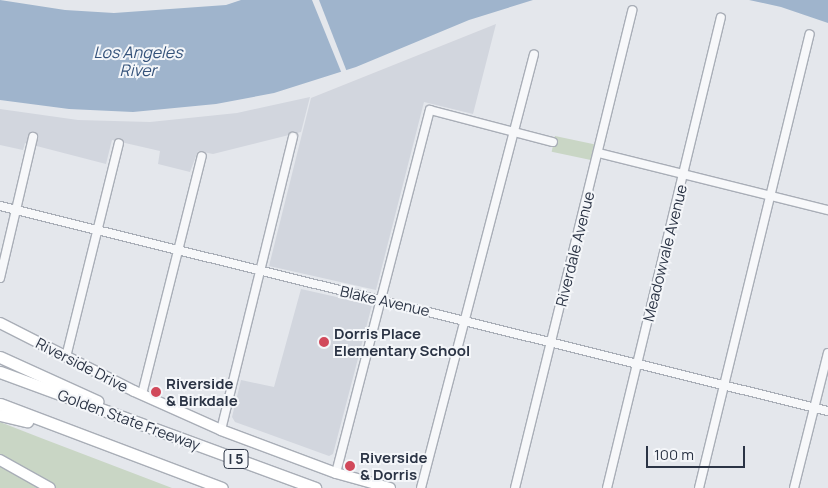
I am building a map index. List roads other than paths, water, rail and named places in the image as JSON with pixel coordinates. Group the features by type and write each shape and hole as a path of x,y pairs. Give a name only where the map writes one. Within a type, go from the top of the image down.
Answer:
{"highway":[{"path":"0,357 157,430"},
{"name":"Golden State Freeway","path":"0,372 315,488"},
{"name":"Golden State Freeway","path":"0,404 222,488"},
{"path":"0,415 68,431"}],"main road":[{"name":"Riverside Drive","path":"0,323 142,394 221,430 336,473 390,488"},
{"path":"0,460 50,488"}],"street":[{"name":"Riverdale Avenue","path":"515,488 599,153 632,10"},
{"name":"Meadowvale Avenue","path":"607,488 685,174 721,18"},
{"path":"699,488 726,386 810,34"},
{"path":"421,488 534,55"},
{"path":"336,473 430,110 553,142"},
{"path":"0,278 18,210 34,137"},
{"path":"221,430 293,137"},
{"path":"66,357 119,143"},
{"path":"599,153 828,210"},
{"path":"142,394 202,156"},
{"name":"Blake Avenue","path":"0,206 828,411"},
{"path":"794,488 828,353"}],"water":[{"name":"Los Angeles River","path":"0,0 65,10 114,13 226,5 241,0 533,0 469,20 356,67 274,93 216,104 133,112 69,109 0,100"},
{"path":"749,0 828,0 828,23 781,7"}],"place":[{"name":"Dorris Place Elementary School","path":"324,342"},
{"name":"Riverside & Birkdale","path":"156,392"},
{"name":"Riverside & Dorris","path":"350,466"}]}
